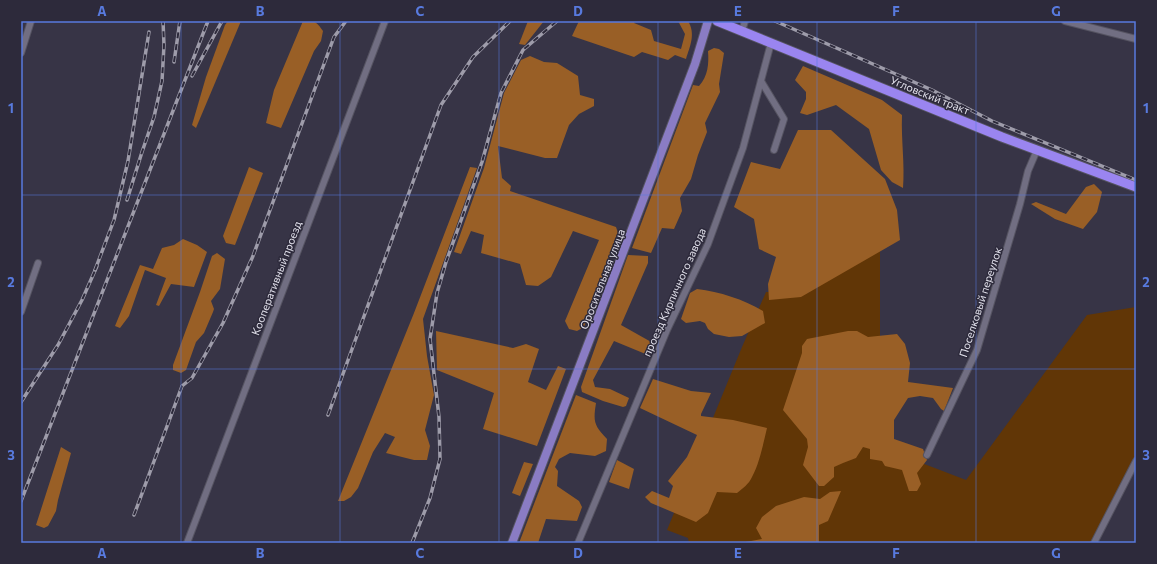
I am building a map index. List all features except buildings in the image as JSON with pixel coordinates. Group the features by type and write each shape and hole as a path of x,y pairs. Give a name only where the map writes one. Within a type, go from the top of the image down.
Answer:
{"highway":[{"name":"Угловский тракт","path":"724,24 1037,150 1136,187"}],"main road":[{"name":"Оросительная улица","path":"512,543 695,64 708,21"}],"street":[{"path":"21,53 31,21"},
{"name":"Кооперативный проезд","path":"187,543 385,21"},
{"path":"742,31 745,21"},
{"path":"1065,21 1136,39"},
{"name":"проезд Кирпичного завода","path":"578,543 667,330 708,244 743,148 771,43"},
{"path":"761,81 784,119 774,150"},
{"name":"Поселковый переулок","path":"927,454 977,350 1020,204 1028,170 1037,150"},
{"path":"21,312 38,263"},
{"path":"1094,543 1136,461"}],"shaded area":[{"path":"228,21 241,21 196,128 192,125 206,77 225,25"},
{"path":"303,21 315,22 319,25 323,31 321,41 314,51 281,128 266,123 274,90"},
{"path":"528,21 544,21 525,45 519,44"},
{"path":"579,21 635,21 634,23 651,30 654,41 681,49 685,34 678,21 688,21 692,31 692,40 686,59 675,55 668,60 642,52 634,57 572,36"},
{"path":"714,48 719,49 724,53 719,84 720,92 705,123 707,132 691,179 680,198 682,211 674,229 662,228 651,253 632,248 693,85 699,86 702,82 708,65 708,51"},
{"path":"530,56 544,62 557,63 578,76 580,95 594,99 594,106 579,114 569,125 557,158 545,158 498,146 502,178 511,186 510,191 616,227 618,233 584,327 577,331 569,329 565,321 599,240 573,231 551,277 538,286 526,285 520,264 481,253 484,235 471,231 461,254 454,252 484,168 504,93 521,60"},
{"path":"803,66 882,100 902,115 904,170 903,188 892,182 881,170 869,129 836,105 807,115 800,113 806,99 806,92 795,80"},
{"path":"798,130 831,130 885,179 897,210 900,240 801,297 769,300 768,284 776,257 759,249 754,219 734,207 751,162 780,169"},
{"path":"249,167 263,173 235,245 226,243 223,236"},
{"path":"470,167 477,168 423,319 427,356 434,395 425,430 430,446 427,460 414,460 386,453 395,437 385,433 373,452 358,488 351,497 344,501 338,501 414,313"},
{"path":"1094,184 1102,192 1097,212 1083,229 1055,219 1031,204 1036,202 1066,214 1086,187"},
{"path":"880,224 880,447 966,480 1087,315 1136,307 1136,457 1090,543 689,543 688,538 667,530 766,292 808,293"},
{"path":"183,239 197,245 207,252 194,287 171,284 159,306 156,305 166,278 145,270 129,316 120,328 115,326 140,265 153,269 162,248 174,245"},
{"path":"217,253 225,259 220,289 211,301 214,309 204,333 196,342 186,370 181,373 173,370 173,365 212,256"},
{"path":"628,255 648,256 648,263 621,325 653,343 648,355 614,341 593,380 595,387 610,389 629,398 626,406 623,407 603,401 582,392 581,387"},
{"path":"697,289 731,297 763,311 765,323 742,336 729,337 714,334 708,329 705,323 700,321 686,323 681,319 690,293"},
{"path":"436,331 513,348 526,344 539,349 528,382 546,390 558,366 566,369 537,446 483,429 494,393 437,370"},
{"path":"848,331 857,331 868,337 897,334 905,344 910,363 908,382 953,388 944,411 933,398 920,396 908,398 894,420 894,439 923,449 927,460 917,473 921,484 917,491 909,491 902,470 885,466 882,461 870,459 870,449 863,447 856,458 834,467 834,477 824,486 819,486 803,465 808,447 807,439 783,410 802,353 802,346 807,339"},
{"path":"653,379 691,391 711,393 701,416 733,420 767,428 759,459 751,480 737,493 717,492 708,513 696,522 651,503 645,497 652,491 669,498 673,486 668,481 687,457 697,435 640,408"},
{"path":"576,395 596,403 595,419 599,430 607,439 606,451 595,456 570,453 559,459 555,467 558,471 557,486 579,501 582,507 577,521 546,519 538,543 519,543"},
{"path":"61,447 71,453 56,511 48,526 44,528 36,525"},
{"path":"617,460 634,469 629,489 609,482"},
{"path":"524,462 533,464 520,496 512,493"},
{"path":"841,491 828,521 819,525 819,543 740,543 762,539 756,528 762,517 776,506 804,497 820,499 830,492"}],"railway":[{"path":"127,200 154,117 162,81 164,45 163,21"},
{"path":"174,62 180,21"},
{"path":"21,501 208,21"},
{"path":"192,76 222,21"},
{"path":"134,515 182,386 192,378 223,323 253,256 334,37 346,21"},
{"path":"328,415 441,105 473,57 510,21"},
{"path":"412,543 430,498 440,459 439,417 430,339 437,293 446,262 482,162 501,93 523,50 557,21"},
{"path":"775,21 932,90 992,121 1136,180"},
{"path":"95,270 114,220 128,161 149,32"},
{"path":"21,402 58,345 82,300 97,266"}]}
